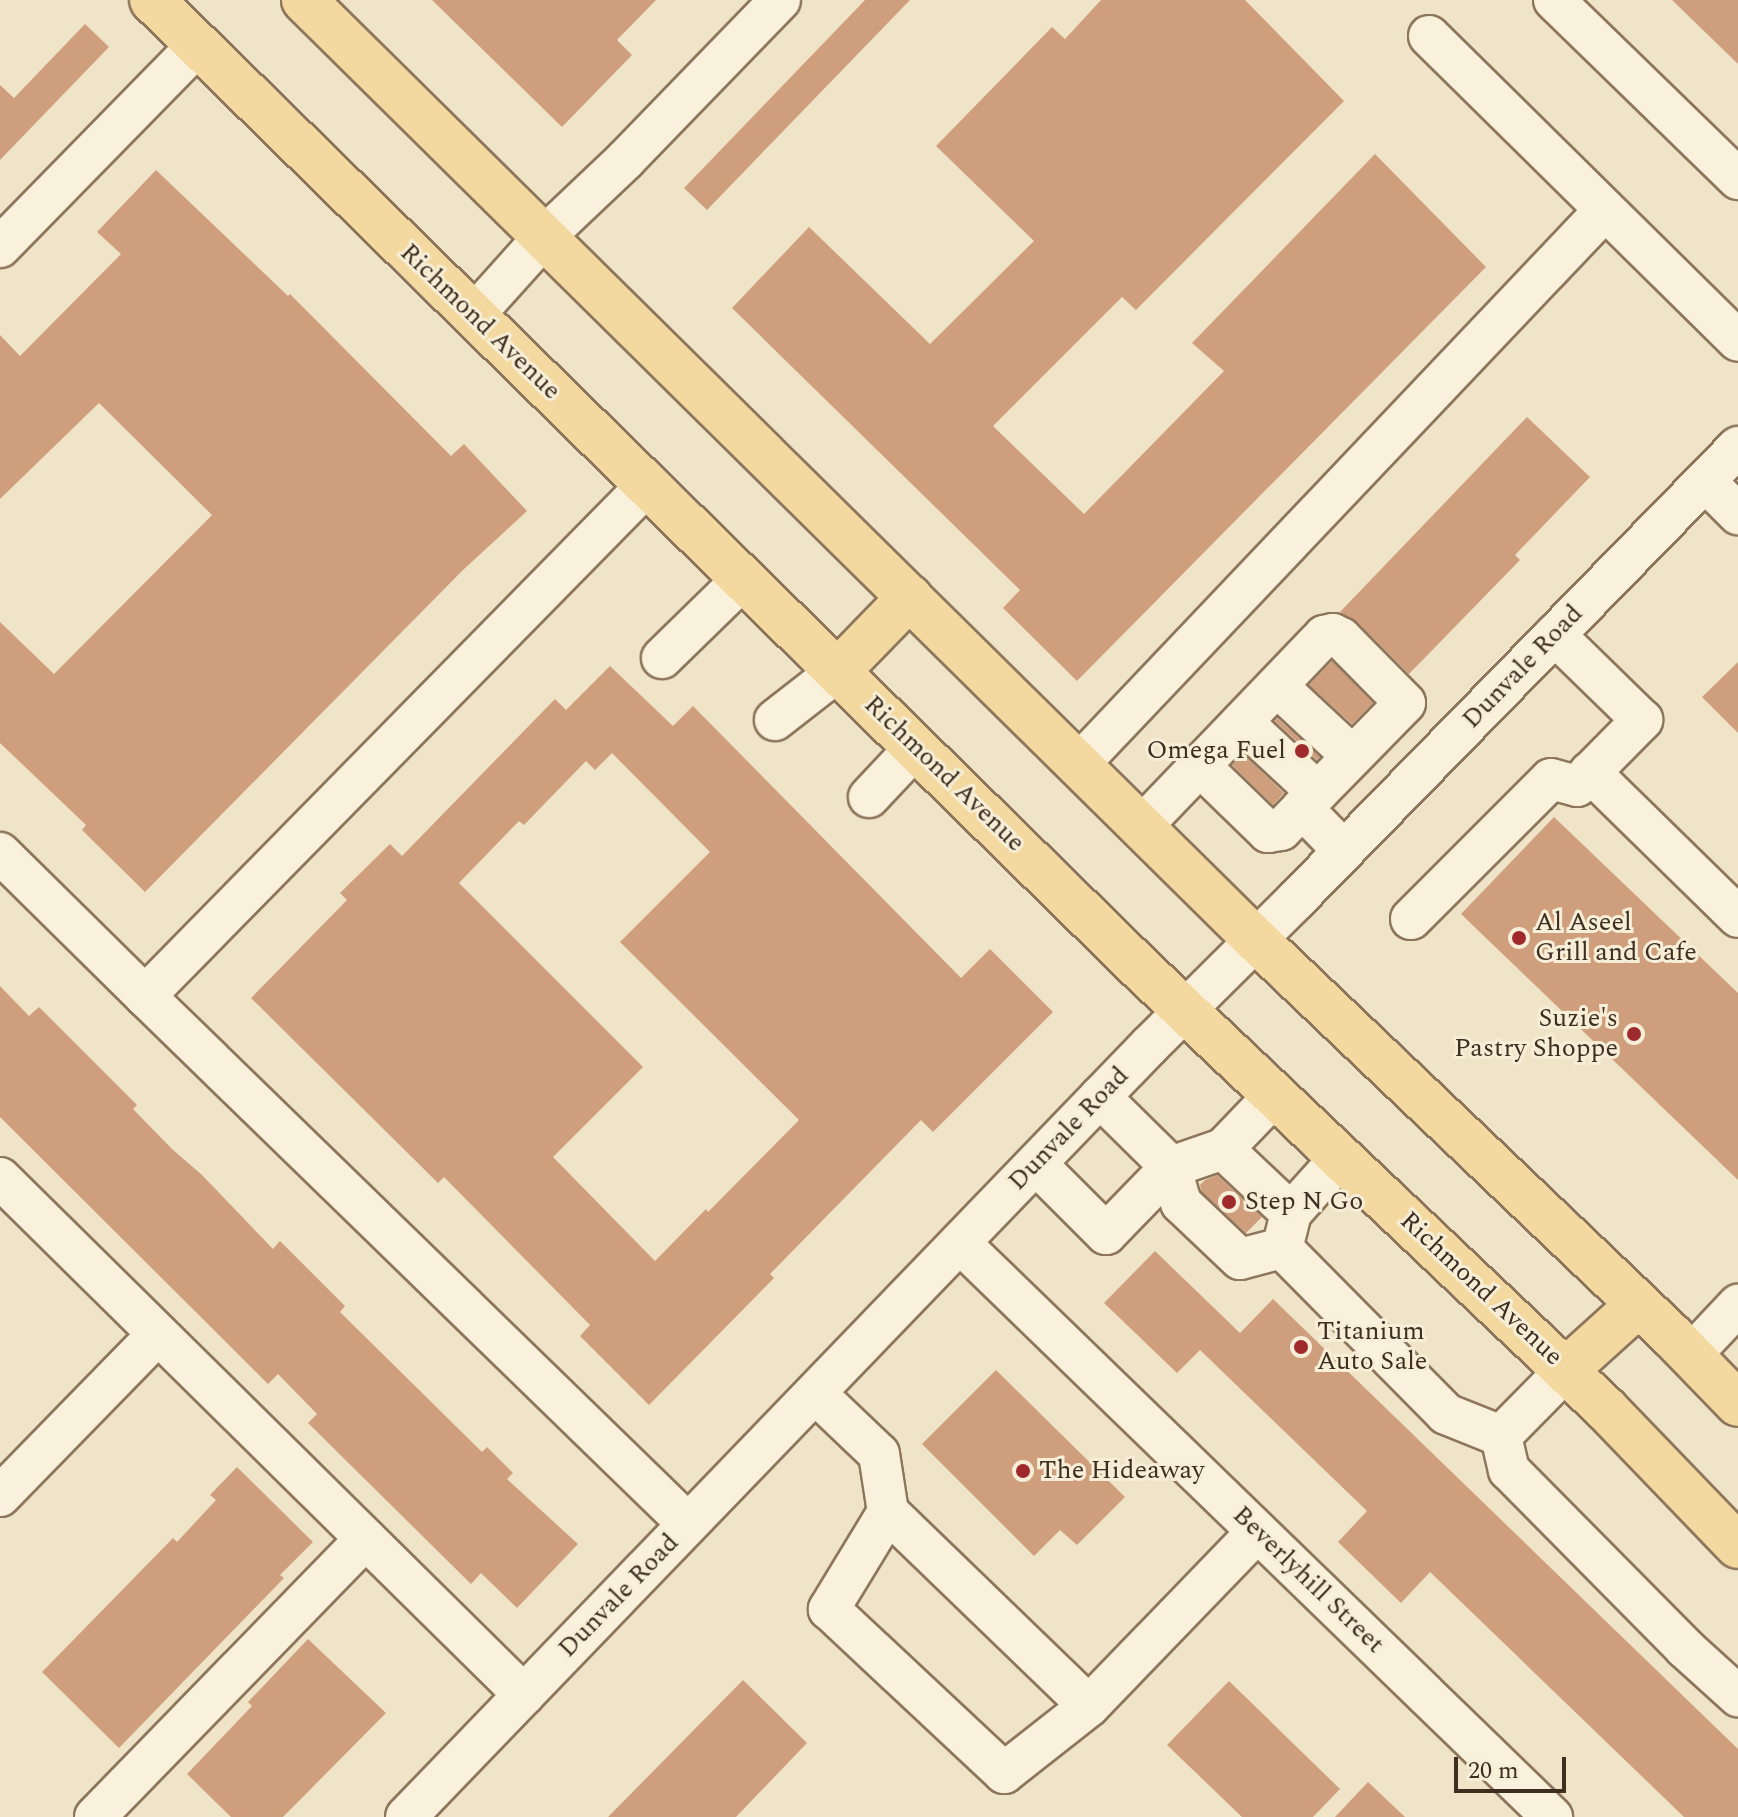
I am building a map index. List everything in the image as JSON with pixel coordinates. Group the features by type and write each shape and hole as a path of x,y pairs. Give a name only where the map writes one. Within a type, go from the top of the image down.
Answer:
{"main road":[{"name":"Richmond Avenue","path":"152,0 1186,1010 1566,1370 1738,1546"},
{"path":"307,1 1256,940 1639,1304 1738,1404"},
{"path":"838,671 910,597"},
{"path":"1566,1370 1639,1304"}],"street":[{"path":"474,315 545,236 626,159 780,0"},
{"path":"1554,0 1738,179"},
{"path":"1429,36 1738,341"},
{"path":"0,247 197,46"},
{"path":"1079,764 1604,211"},
{"name":"Dunvale Road","path":"406,1817 1100,1097 1738,447"},
{"path":"1705,481 1738,514"},
{"path":"145,996 647,485"},
{"path":"662,658 743,579"},
{"path":"1141,827 1324,636 1333,634 1405,699 1403,707 1281,830 1268,832 1200,766"},
{"path":"1411,919 1551,779 1577,786 1642,720 1555,635"},
{"path":"775,720 838,671"},
{"path":"1277,686 1364,745 1418,775"},
{"path":"1242,722 1309,800 1344,851"},
{"path":"869,797 916,747"},
{"path":"1590,772 1738,917"},
{"path":"0,853 688,1524"},
{"path":"1036,1164 1106,1234 1171,1167 1223,1149 1275,1095"},
{"path":"1100,1097 1171,1167 1181,1203 1240,1259 1287,1231 1341,1157"},
{"path":"1223,1149 1287,1231 1446,1414 1501,1436"},
{"path":"0,1178 524,1695"},
{"name":"Beverlyhill Street","path":"960,1243 1257,1532 1531,1810"},
{"path":"1691,1355 1738,1305"},
{"path":"0,1496 158,1334"},
{"path":"1501,1436 1566,1370"},
{"path":"815,1393 879,1454 888,1512 1089,1706"},
{"path":"1501,1436 1509,1470 1685,1648 1738,1696"},
{"path":"888,1512 829,1609 1004,1773 1089,1706 1257,1532"},
{"path":"95,1817 365,1539"}],"building":[{"path":"432,0 656,0 617,40 632,55 562,127"},
{"path":"865,0 910,0 707,210 684,188"},
{"path":"1101,0 1245,0 1344,101 1136,310 1122,297 993,426 1084,514 1224,371 1192,343 1375,154 1486,267 1077,681 1003,608 1020,590 732,308 809,227 930,344 1034,241 936,146 1052,27 1065,39"},
{"path":"1672,0 1738,0 1738,64"},
{"path":"85,24 109,47 0,160 0,85 14,98"},
{"path":"156,170 288,296 290,294 451,456 464,444 527,511 463,570 145,892 82,830 86,825 0,743 0,622 54,674 212,515 99,403 0,499 0,335 20,356 121,254 97,232"},
{"path":"1527,417 1590,477 1515,555 1520,560 1409,674 1357,622 1340,612"},
{"path":"1332,661 1373,703 1352,724 1309,685"},
{"path":"1738,662 1738,733 1702,697"},
{"path":"610,666 673,726 693,706 961,978 990,949 1053,1012 933,1132 921,1120 770,1274 774,1278 649,1405 580,1336 590,1325 444,1177 438,1183 251,998 347,900 340,893 390,844 402,856 555,699 566,710","holes":["612,753 710,852 620,942 799,1120 655,1261 553,1157 643,1067 459,883 519,821 524,825 586,761 595,770"]},
{"path":"1277,718 1320,757 1317,760 1275,721"},
{"path":"1243,754 1284,793 1273,805 1232,765"},
{"path":"1554,817 1738,993 1738,1180 1461,914"},
{"path":"0,986 29,1016 39,1007 137,1105 133,1109 172,1149 202,1175 273,1249 280,1241 345,1306 340,1312 482,1452 487,1447 513,1473 507,1479 578,1544 517,1608 481,1573 471,1584 308,1423 317,1414 278,1374 268,1384 0,1117"},
{"name":"Step N Go","path":"1217,1175 1262,1217 1246,1233 1201,1191 1200,1185 1205,1180"},
{"path":"1155,1251 1240,1333 1273,1299 1738,1749 1738,1817 1684,1817 1430,1572 1401,1603 1338,1542 1367,1511 1200,1350 1177,1373 1104,1303"},
{"name":"The Hideaway","path":"996,1370 1125,1497 1077,1545 1060,1530 1034,1556 922,1444"},
{"path":"237,1467 313,1542 280,1575 284,1578 119,1748 42,1672 173,1538 177,1542 216,1500 210,1495"},
{"path":"308,1639 386,1713 283,1817 231,1817 187,1774 252,1706 248,1702"},
{"path":"743,1680 807,1743 736,1817 608,1817"},
{"path":"1229,1681 1340,1789 1313,1817 1242,1817 1167,1745"},
{"path":"1368,1782 1405,1817 1335,1817"}],"place":[{"name":"Omega Fuel","path":"1302,751"},
{"name":"Al Aseel Grill and Cafe","path":"1519,938"},
{"name":"Suzie's Pastry Shoppe","path":"1634,1034"},
{"name":"Step N Go","path":"1229,1202"},
{"name":"Titanium Auto Sale","path":"1301,1347"},
{"name":"The Hideaway","path":"1023,1471"}]}
